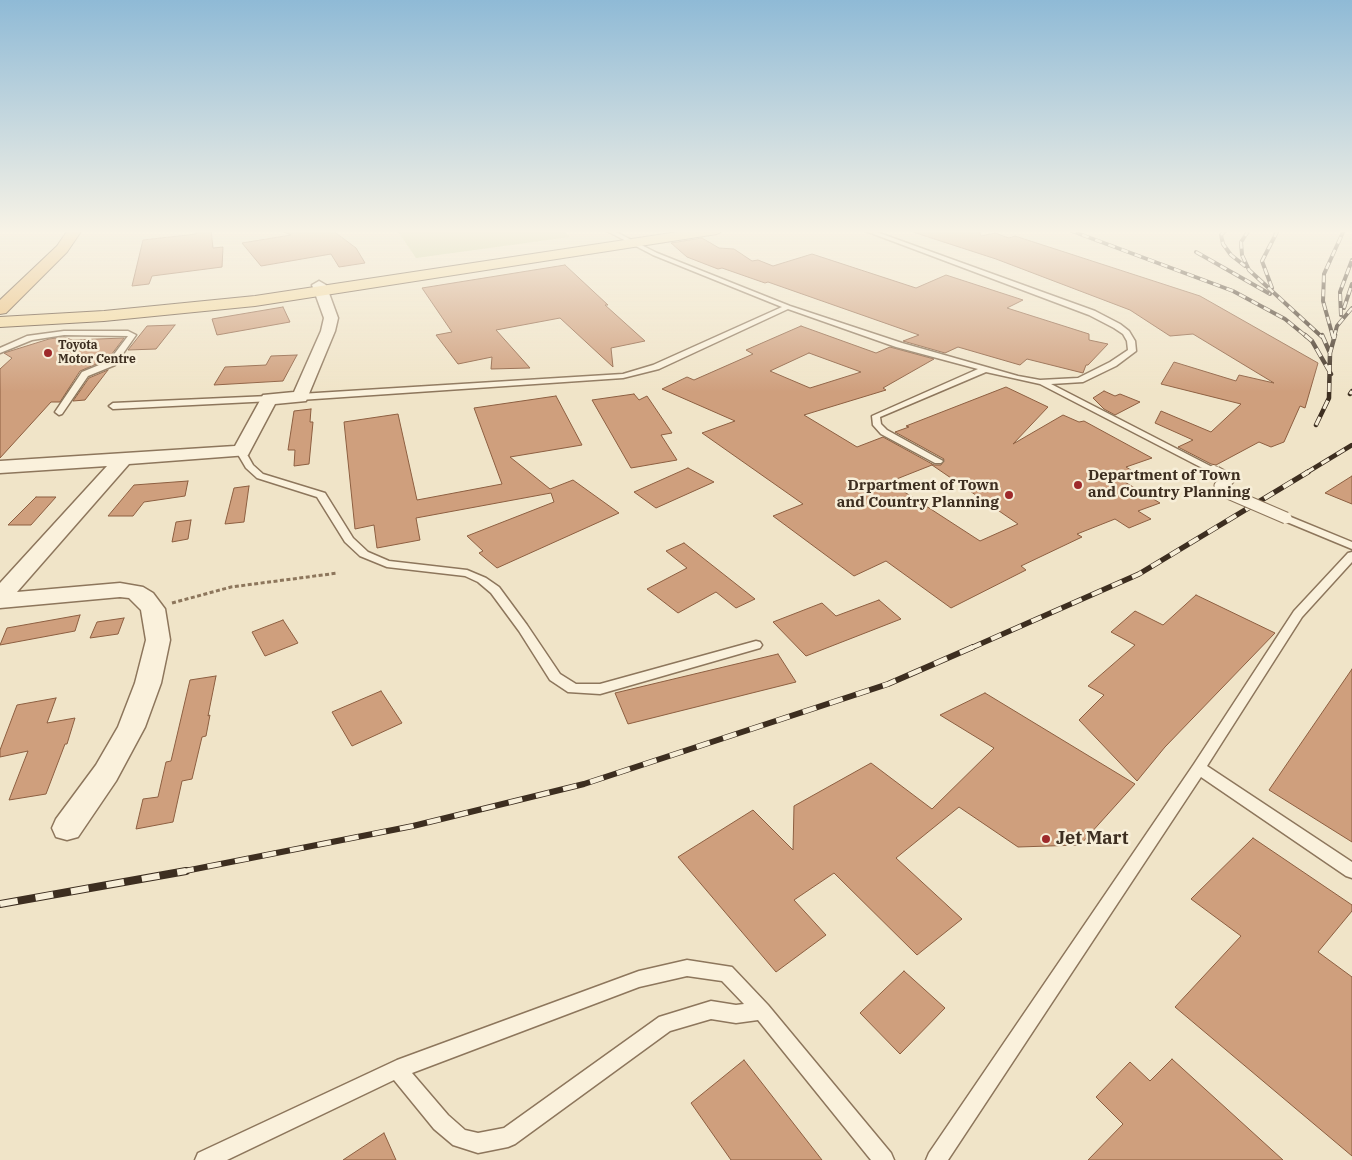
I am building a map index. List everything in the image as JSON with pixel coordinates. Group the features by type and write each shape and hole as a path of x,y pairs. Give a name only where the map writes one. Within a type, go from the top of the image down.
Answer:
{"highway":[{"path":"4,318 39,284"}],"main road":[{"path":"4,318 176,310 287,296 337,292 361,284"},
{"path":"4,318 254,296 322,293 371,284"}],"street":[{"path":"0,467 241,451 269,399 300,397 328,332 331,318 322,293"},
{"path":"0,597 123,459"},
{"path":"0,601 120,590 135,592 145,598 152,609 158,640 148,684 131,727 106,773 66,828"}],"lane":[{"path":"733,284 788,307 899,345 982,370 1040,382 1080,380 1113,364 1132,351 1131,341 1118,326 1092,313 1013,284"},
{"path":"300,397 623,376 656,367 788,307"},
{"path":"0,351 30,338 64,333 128,333 132,335 112,363 85,374 59,412"},
{"path":"938,461 884,432 877,425 876,416 982,370"},
{"path":"1040,382 1229,479 1220,486 1221,490 1352,546"},
{"path":"113,406 269,399"},
{"path":"241,451 249,466 260,476 321,495 349,540 364,554 387,564 467,573 482,580 495,590 523,628 555,678 573,689 600,689 756,645"},
{"path":"936,1160 1199,768 1298,614 1352,555"},
{"path":"1199,768 1352,871"},
{"path":"205,1160 396,1069 639,979 687,968 726,973 762,1011 884,1160"},
{"path":"396,1069 441,1122 460,1138 478,1143 508,1137 666,1022 711,1010 736,1014 762,1011"}],"path":[{"path":"152,609 231,587 338,573"}],"building":[{"path":"446,284 586,284 608,305 605,305 645,341 611,348 613,367 560,318 496,330 530,368 491,369 492,357 458,364 436,335 452,332 422,288"},
{"path":"774,284 904,284 916,288 925,284 974,284 1023,300 1007,308 1089,334 1089,340 1108,344 1086,365 1083,373 1027,359 1020,365 958,347 945,353 903,341 919,335"},
{"path":"1062,284 1163,284 1200,296 1318,363 1305,408 1300,406 1284,442 1271,447 1259,442 1216,465 1178,447 1193,440 1155,423 1161,411 1211,432 1241,404 1161,384 1174,362 1236,381 1239,375 1274,383 1193,334 1170,336 1130,310"},
{"path":"283,307 290,322 217,335 212,319"},
{"path":"175,325 156,349 128,350 147,326"},
{"path":"801,326 876,353 890,347 934,359 883,388 886,390 804,415 857,447 883,437 934,465 941,465 944,459 895,432 1006,387 1048,407 1013,444 1063,415 1079,422 1084,421 1152,458 1126,467 1134,472 1118,478 1160,503 1138,511 1151,519 1129,528 1115,519 1077,534 1082,537 1021,566 1026,570 951,608 886,561 854,576 773,516 803,504 702,433 735,421 662,389 687,377 694,380 753,354 746,350","holes":["809,353 861,372 810,388 770,371","932,465 1018,524 980,541 889,482"]},
{"path":"64,337 72,340 124,338 108,359 80,371 60,402 51,402 0,458 0,369 12,358 4,353 49,339"},
{"path":"297,355 283,381 214,385 225,367 266,365 271,356"},
{"path":"108,370 85,400 73,401 89,378"},
{"path":"1104,391 1115,396 1120,394 1140,402 1115,415 1104,409 1093,398"},
{"path":"634,394 639,400 647,396 672,433 661,435 677,460 631,468 592,400"},
{"path":"556,396 582,445 510,457 550,489 573,480 619,513 497,568 479,553 483,551 467,536 554,502 551,493 416,518 420,540 377,548 374,525 355,529 344,422 398,414 417,500 502,484 474,408"},
{"path":"311,409 310,422 313,422 309,464 294,466 295,450 288,450 294,411"},
{"path":"688,468 714,482 656,508 634,492"},
{"path":"1352,476 1352,504 1325,493"},
{"path":"188,481 185,496 144,502 133,516 108,516 134,485"},
{"path":"249,486 244,522 225,524 234,488"},
{"path":"36,497 56,497 31,525 8,525"},
{"path":"191,520 188,539 172,542 176,522"},
{"path":"684,543 755,599 736,608 716,592 678,613 647,589 687,568 666,551"},
{"path":"1196,595 1275,633 1165,747 1137,781 1079,720 1104,695 1088,686 1135,645 1111,632 1135,611 1163,625"},
{"path":"879,600 901,619 806,656 773,622 822,603 836,616"},
{"path":"80,615 75,631 0,645 7,628"},
{"path":"124,618 118,634 90,638 97,622"},
{"path":"283,620 298,643 265,656 252,632"},
{"path":"778,654 796,682 628,724 615,693"},
{"path":"1352,669 1352,842 1269,790"},
{"path":"216,676 206,736 202,737 192,779 182,781 173,822 136,829 143,799 158,797 166,762 171,761 190,680"},
{"path":"381,691 402,723 352,746 332,712"},
{"path":"985,693 1135,784 1080,845 1018,847 959,807 896,858 962,919 917,955 834,873 794,900 826,935 776,972 678,857 753,810 793,850 794,806 871,763 932,809 994,748 940,715"},
{"path":"56,698 47,723 75,718 67,744 65,744 46,794 9,800 28,751 0,757 0,750 17,705"},
{"path":"1253,838 1352,905 1352,911 1318,952 1352,977 1352,1156 1175,1007 1241,936 1191,899"},
{"path":"904,971 945,1008 900,1054 860,1013"},
{"path":"1172,1059 1283,1160 1088,1160 1123,1124 1096,1097 1130,1062 1150,1081"},
{"path":"744,1060 822,1160 731,1160 691,1103"},
{"path":"384,1133 396,1160 343,1160"}],"railway":[{"path":"1215,284 1233,291 1285,319 1307,337"},
{"path":"1253,284 1270,294"},
{"path":"1264,284 1322,337"},
{"path":"1271,284 1272,288"},
{"path":"1324,284 1323,301 1333,337"},
{"path":"1341,315 1340,292 1343,284"},
{"path":"1344,308 1352,284"},
{"path":"1334,337 1337,326 1352,308"},
{"path":"1305,335 1312,341 1330,372"},
{"path":"1322,335 1330,353"},
{"path":"1330,353 1334,339"},
{"path":"1330,353 1330,372"},
{"path":"1316,425 1329,398 1330,372"},
{"path":"1306,473 1352,445"},
{"path":"971,648 1139,574 1308,472"},
{"path":"180,872 413,826 584,784 888,684 973,647"},
{"path":"0,904 186,871"}],"place":[{"name":"Toyota Motor Centre","path":"48,353"},
{"name":"Department of Town and Country Planning","path":"1078,485"},
{"name":"Drpartment of Town and Country Planning","path":"1009,495"},
{"name":"Jet Mart","path":"1046,839"}]}
